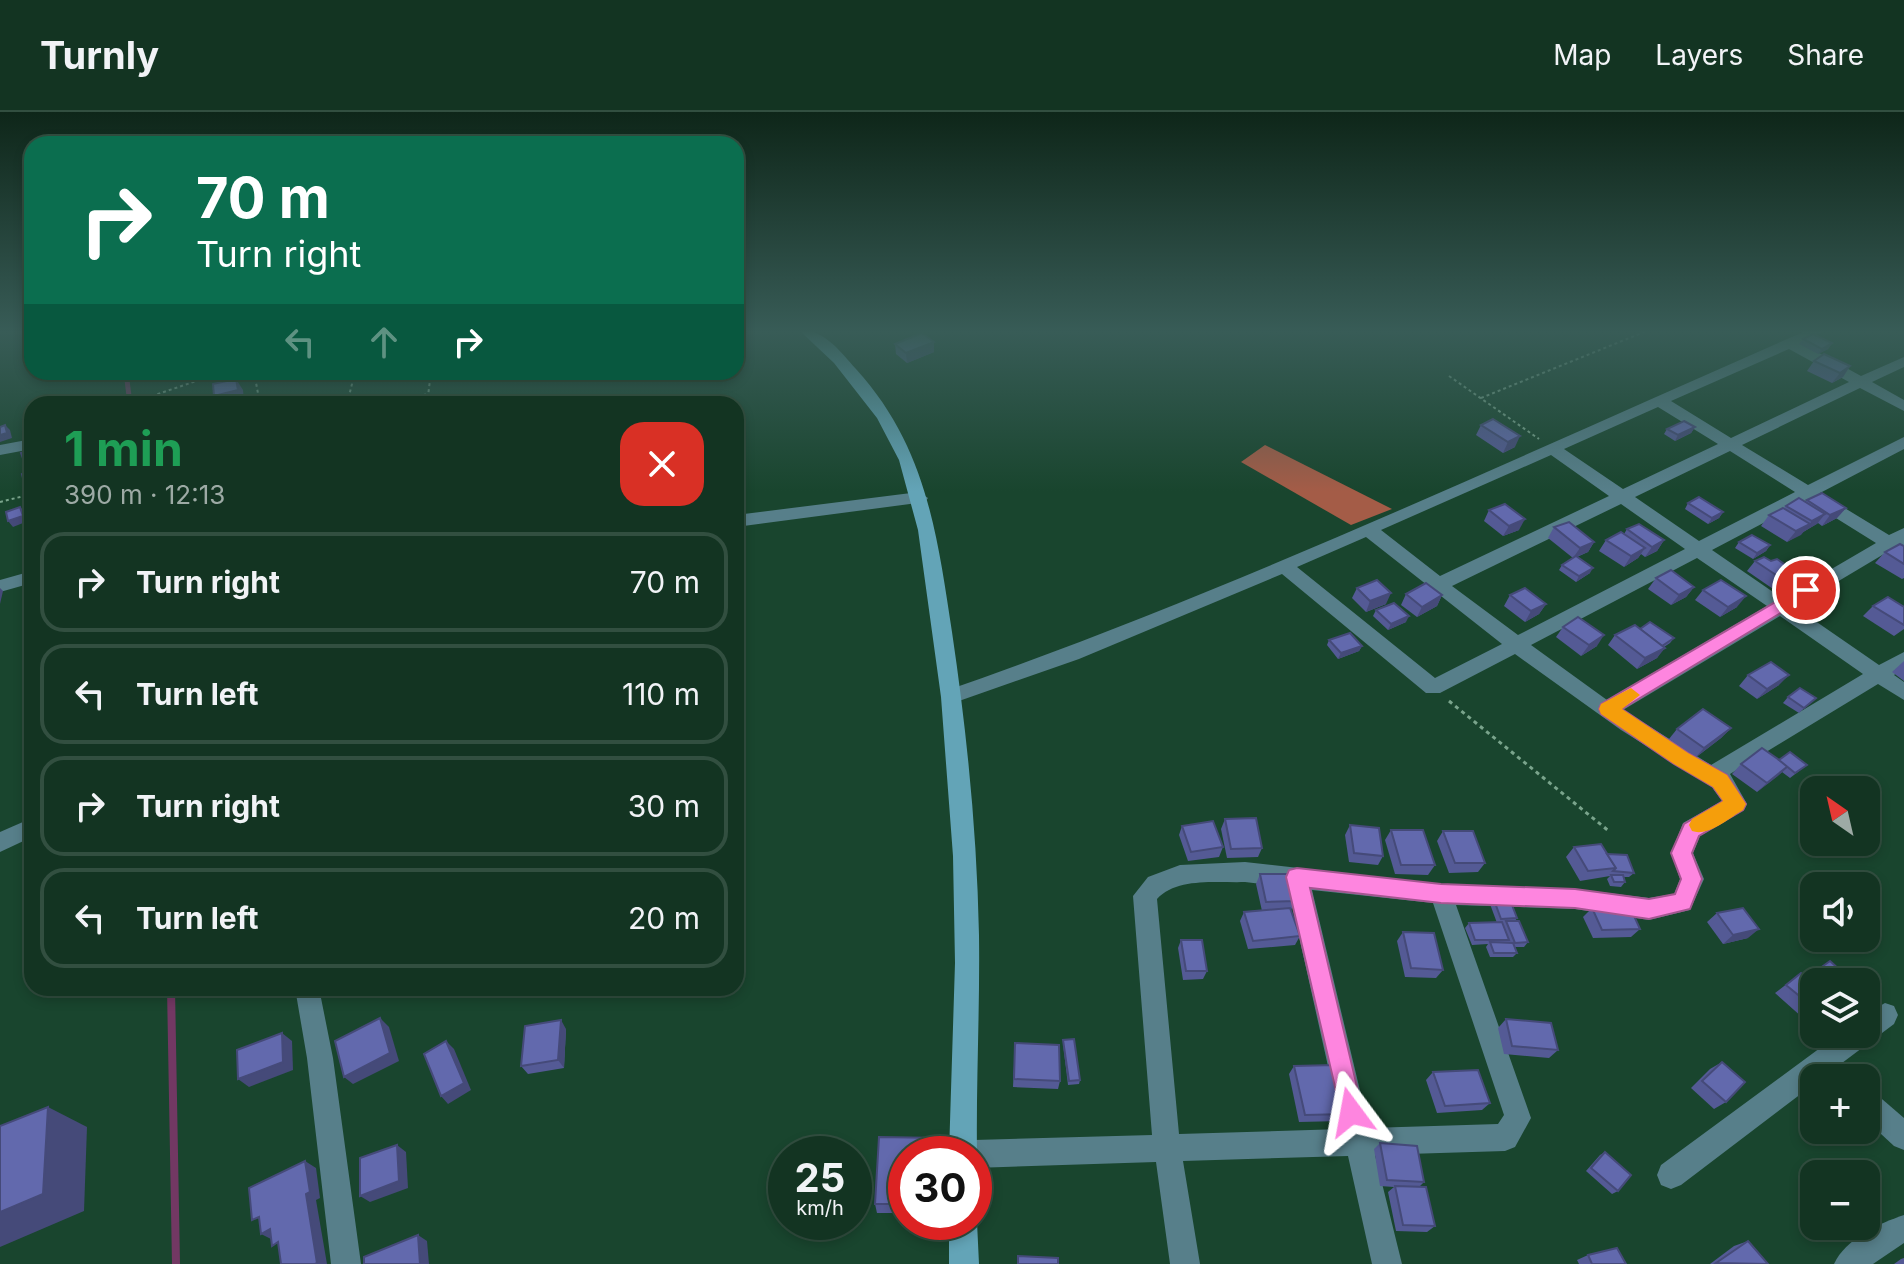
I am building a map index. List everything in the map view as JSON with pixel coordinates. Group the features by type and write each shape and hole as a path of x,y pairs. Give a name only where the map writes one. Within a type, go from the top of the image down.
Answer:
{"street":[{"path":"861,384 885,419 914,477 952,696 964,816 967,938 963,1136"},
{"path":"952,696 1072,654 1284,566 1695,384"},
{"path":"1438,585 1621,495 1860,384"},
{"path":"1863,384 1904,406"},
{"path":"1658,400 1807,492 1899,543"},
{"path":"1284,566 1433,688 1904,442"},
{"path":"0,450 24,446"},
{"path":"1552,448 1904,692"},
{"path":"744,520 919,498"},
{"path":"1185,1264 1167,1146 1145,896 1156,884 1180,875 1245,872 1441,894 1575,899 1649,909 1682,903 1692,879 1682,853 1691,830 1736,804 1720,781 1681,759 1516,645 1369,530"},
{"path":"1608,709 1778,606 1899,543"},
{"path":"0,586 24,579"},
{"path":"1720,781 1719,770 1904,659"},
{"path":"0,842 24,831"},
{"path":"1297,877 1387,1264"},
{"path":"992,1153 1505,1137 1518,1118 1441,894"},
{"path":"308,996 320,1058 346,1264"},
{"path":"1836,1064 1849,1048"},
{"path":"1671,1175 1800,1090"},
{"path":"1880,1115 1904,1136"},
{"path":"1849,1264 1887,1235 1904,1229"},
{"path":"963,1240 964,1264"}],"path":[{"path":"152,396 188,384"},
{"path":"420,396 428,394 429,384"},
{"path":"1460,384 1552,448"},
{"path":"1481,398 1516,384"},
{"path":"0,502 24,496"},
{"path":"1433,688 1610,832"}],"shaded area":[{"path":"1265,445 1392,509 1351,525 1241,462"}],"building":[{"path":"213,384 237,384 238,390 214,396"},
{"path":"1493,419 1520,436 1508,442 1481,425"},
{"path":"1684,421 1695,427 1678,435 1667,429"},
{"path":"5,425 7,433 0,435 0,427"},
{"path":"1822,493 1846,508 1830,515 1807,500"},
{"path":"1699,497 1723,512 1712,518 1688,503"},
{"path":"1799,498 1825,514 1812,521 1786,506"},
{"path":"1505,504 1525,519 1509,526 1489,510"},
{"path":"20,507 23,516 8,521 6,512"},
{"path":"1783,508 1810,524 1796,531 1769,515"},
{"path":"1569,522 1594,542 1580,548 1554,527"},
{"path":"1639,524 1664,540 1652,547 1627,529"},
{"path":"1621,532 1645,548 1631,556 1606,540"},
{"path":"1752,535 1770,545 1757,553 1739,542"},
{"path":"1900,544 1904,546 1904,564 1885,552"},
{"path":"1576,556 1593,568 1579,576 1562,565"},
{"path":"1764,557 1771,561 1777,559 1799,574 1785,581 1755,561"},
{"path":"1671,570 1694,587 1679,595 1656,578"},
{"path":"1377,580 1391,593 1370,601 1357,588"},
{"path":"1721,580 1746,596 1728,607 1703,590"},
{"path":"1426,583 1442,595 1422,607 1406,594"},
{"path":"1525,588 1546,604 1531,611 1510,595"},
{"path":"1888,597 1904,607 1904,625 1873,606"},
{"path":"1394,603 1409,616 1391,624 1376,610"},
{"path":"1578,617 1604,635 1589,645 1563,627"},
{"path":"1650,622 1674,638 1662,646 1640,629"},
{"path":"1635,625 1665,648 1645,658 1615,635"},
{"path":"1350,633 1362,646 1341,653 1329,640"},
{"path":"1771,662 1789,675 1767,689 1748,675"},
{"path":"1800,688 1816,698 1804,708 1788,697"},
{"path":"1703,709 1731,728 1704,748 1677,729"},
{"path":"1762,748 1788,766 1767,783 1741,764"},
{"path":"1790,752 1807,765 1795,773 1779,760"},
{"path":"1256,818 1262,848 1231,849 1225,819"},
{"path":"1213,821 1223,847 1191,852 1182,826"},
{"path":"1350,825 1379,828 1383,856 1354,853"},
{"path":"1391,830 1423,830 1435,865 1401,865"},
{"path":"1443,831 1473,831 1485,863 1455,863"},
{"path":"1601,844 1616,868 1588,871 1574,847"},
{"path":"1607,854 1627,855 1634,873 1613,871 1616,868"},
{"path":"1260,874 1288,874 1295,901 1266,902"},
{"path":"1611,875 1623,875 1625,882 1614,882"},
{"path":"1494,900 1510,900 1517,918 1501,919"},
{"path":"1630,907 1640,929 1602,930 1592,908"},
{"path":"1290,908 1300,936 1253,941 1244,912"},
{"path":"1743,908 1759,929 1733,935 1717,913"},
{"path":"1506,921 1519,921 1528,942 1515,943"},
{"path":"1502,922 1509,940 1475,940 1469,923"},
{"path":"1403,932 1434,933 1443,970 1411,968"},
{"path":"1181,940 1202,940 1207,971 1186,971"},
{"path":"1490,942 1513,943 1517,953 1494,953"},
{"path":"1830,961 1838,968 1820,968"},
{"path":"1800,974 1800,996 1786,985"},
{"path":"380,1018 390,1053 344,1077 335,1041"},
{"path":"1506,1019 1551,1023 1558,1050 1512,1046"},
{"path":"561,1020 558,1060 521,1066 525,1026"},
{"path":"282,1033 283,1062 238,1079 237,1050"},
{"path":"1074,1039 1080,1080 1069,1081 1063,1040"},
{"path":"446,1041 464,1083 441,1096 424,1054"},
{"path":"1015,1043 1059,1045 1060,1081 1014,1079"},
{"path":"1722,1062 1745,1082 1726,1102 1702,1081"},
{"path":"1335,1065 1347,1114 1305,1115 1294,1066"},
{"path":"1478,1070 1490,1103 1445,1106 1433,1072"},
{"path":"48,1107 43,1194 0,1212 0,1126"},
{"path":"879,1137 888,1137 888,1204 875,1204"},
{"path":"1380,1143 1417,1146 1424,1182 1387,1180"},
{"path":"397,1145 399,1181 360,1196 360,1158"},
{"path":"1605,1152 1631,1175 1618,1191 1591,1168"},
{"path":"305,1161 310,1192 306,1194 317,1263 281,1264 278,1242 272,1246 270,1229 261,1234 259,1217 252,1220 249,1188"},
{"path":"1395,1186 1426,1187 1435,1226 1403,1225"},
{"path":"418,1235 420,1264 364,1264 364,1257"},
{"path":"1748,1241 1768,1264 1716,1263"},
{"path":"1617,1248 1626,1264 1592,1264 1588,1255"},
{"path":"1018,1256 1058,1258 1058,1264 1018,1264"}],"waterway":[{"path":"127,384 129,396"},
{"path":"171,996 176,1264"}],"slow traffic":[{"path":"1631,695 1608,709 1681,759 1720,781 1736,804 1699,825"}],"route":[{"path":"1351,1112 1297,877 1441,894 1575,899 1649,909 1682,903 1692,879 1682,853 1691,830 1736,804 1720,781 1681,759 1608,709 1806,590"}]}
